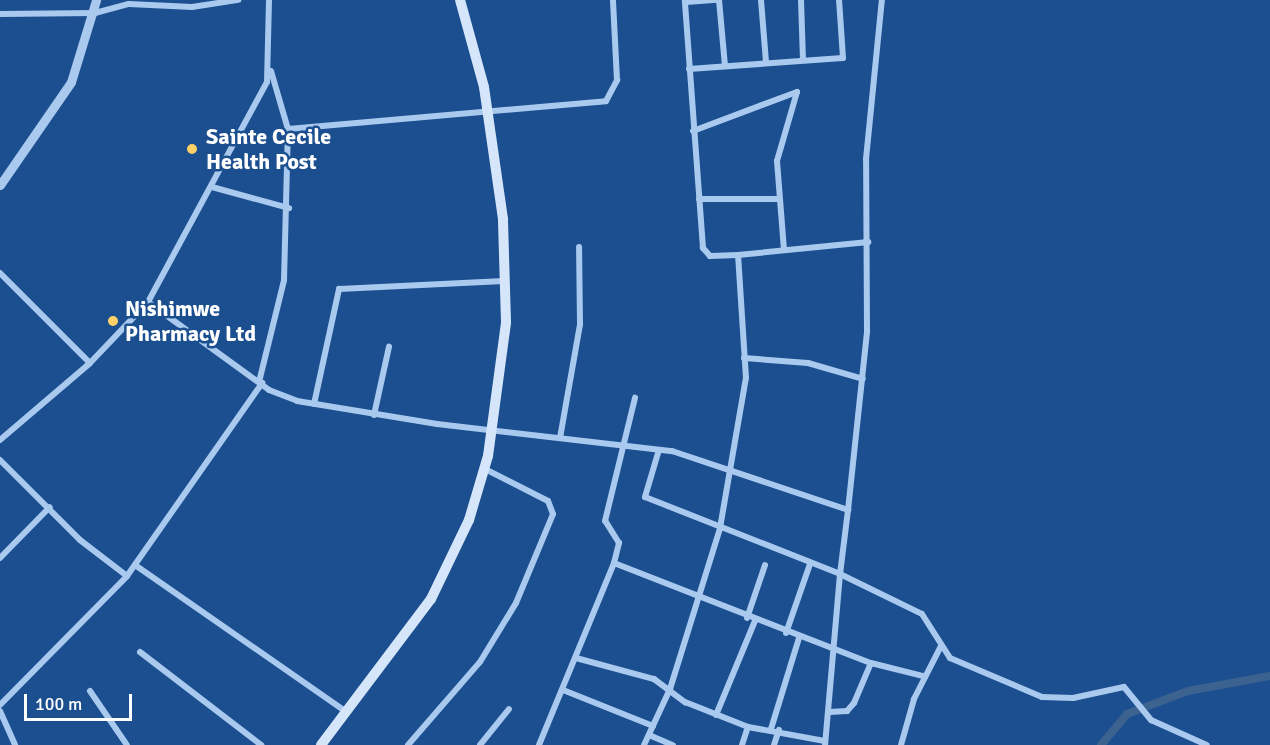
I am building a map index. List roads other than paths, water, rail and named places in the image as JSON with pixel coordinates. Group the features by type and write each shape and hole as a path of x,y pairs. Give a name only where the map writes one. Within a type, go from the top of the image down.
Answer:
{"main road":[{"path":"321,745 344,710 426,608 458,545 485,469 505,336 503,219 488,115 460,0"}],"street":[{"path":"0,185 71,82 95,13 96,0"},
{"path":"0,14 95,13 129,4 192,7 238,0"},
{"path":"0,705 127,576 261,381 284,280 289,208 288,129 271,70 269,0"},
{"path":"288,129 488,115 597,104 612,96 619,42 613,0"},
{"path":"725,66 718,0 685,1 693,131 705,252 738,255 868,242"},
{"path":"761,0 766,62"},
{"path":"801,0 803,60"},
{"path":"689,69 843,58 839,0"},
{"path":"576,658 670,689 716,715 748,727 779,730 825,743 830,712 840,574 863,379 868,242 866,159 882,0"},
{"path":"0,440 90,363 148,303 212,187 271,70"},
{"path":"693,131 797,92 777,161 784,250"},
{"path":"212,187 289,208"},
{"path":"699,199 779,199"},
{"path":"560,438 580,324 579,247"},
{"path":"644,745 670,689 699,599 720,528 731,472 744,404 744,358 738,255"},
{"path":"0,273 90,363"},
{"path":"314,405 327,364 339,289 504,281"},
{"path":"148,303 261,381 314,405 374,415 624,446 658,453 672,451 848,510"},
{"path":"374,415 389,347"},
{"path":"744,358 808,363 863,379"},
{"path":"539,745 614,563 619,543 605,525 635,398"},
{"path":"658,453 645,497 840,574 922,614 940,646 966,667 1042,697 1073,698 1125,687 1138,698 1146,715 1207,745"},
{"path":"0,460 50,507 80,540 127,576"},
{"path":"408,745 480,662 516,603 550,524 548,501 485,469"},
{"path":"0,558 50,507"},
{"path":"614,563 799,638 834,647 871,663 924,676"},
{"path":"786,633 810,564"},
{"path":"135,565 344,710"},
{"path":"747,618 765,565"},
{"path":"716,715 754,621"},
{"path":"771,729 799,638"},
{"path":"901,745 924,676 940,646"},
{"path":"140,652 261,745"},
{"path":"830,712 847,711 854,703 871,663"},
{"path":"563,690 653,726"},
{"path":"90,691 127,745"},
{"path":"480,745 509,709"},
{"path":"0,711 15,745"},
{"path":"742,745 748,727"},
{"path":"774,745 779,730"},
{"path":"648,735 673,745"}],"waterway":[{"path":"1101,745 1127,714 1188,691 1270,676"}],"place":[{"name":"Sainte Cecile Health Post","path":"192,149"},
{"name":"Nishimwe Pharmacy Ltd","path":"113,321"}]}
